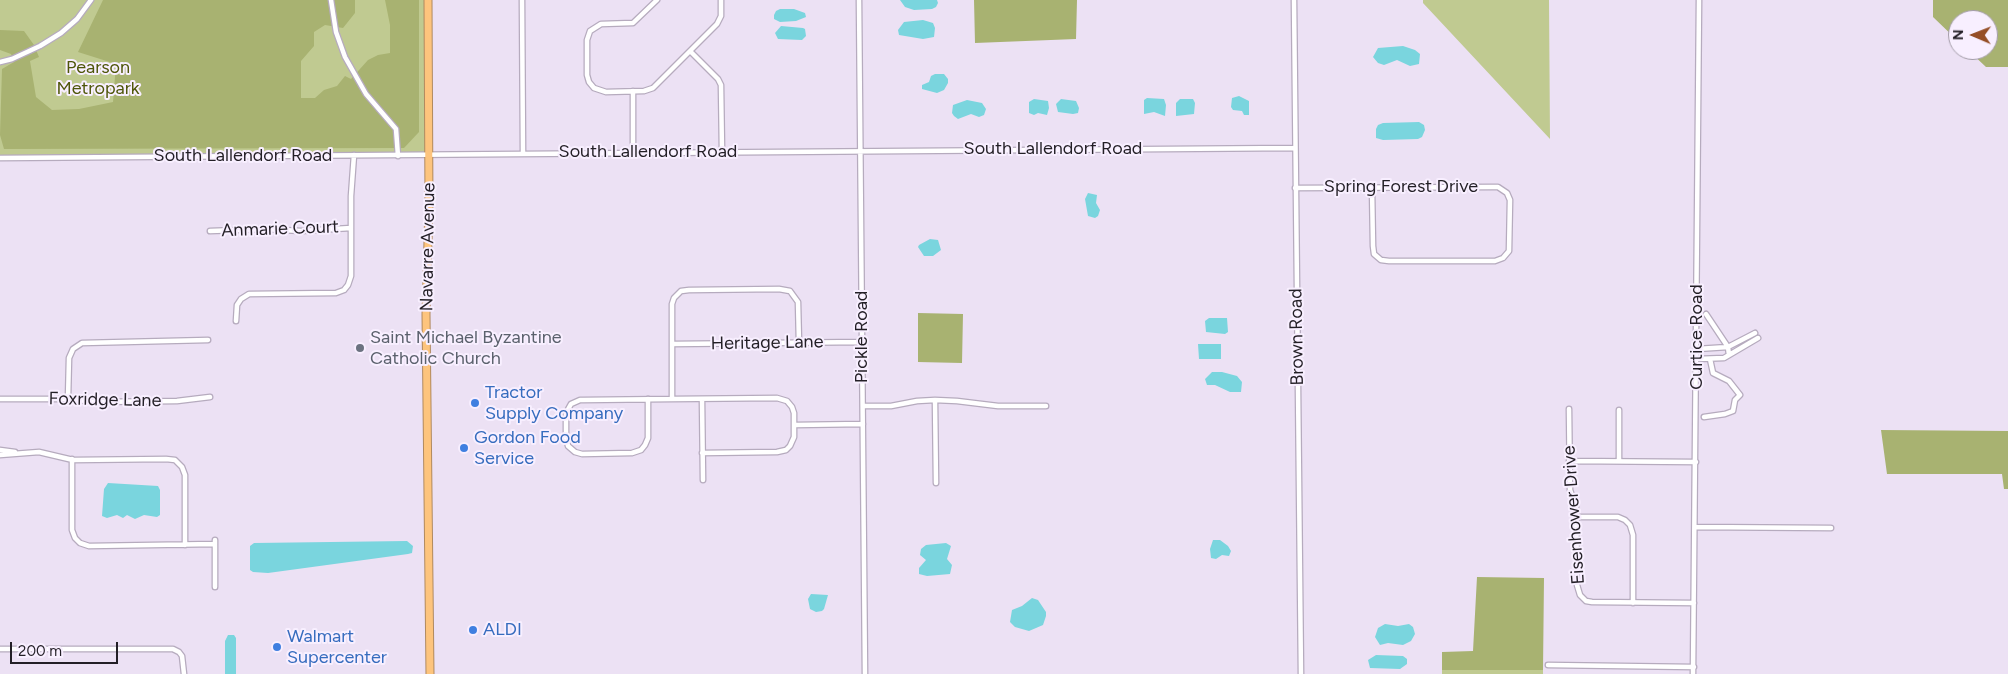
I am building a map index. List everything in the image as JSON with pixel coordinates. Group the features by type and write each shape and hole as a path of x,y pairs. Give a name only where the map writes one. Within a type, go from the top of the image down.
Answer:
{"highway":[{"name":"Navarre Avenue","path":"428,0 429,156 426,314 430,674"}],"street":[{"path":"0,62 12,59 62,33 92,0"},
{"path":"331,0 336,32 345,57 366,94 396,129 398,156"},
{"path":"522,0 523,154"},
{"path":"657,0 634,22 628,24 601,24 593,28 588,35 587,75 590,84 601,91 645,91 653,88 718,22 721,16 721,0"},
{"name":"Pickle Road","path":"859,0 865,674"},
{"name":"Brown Road","path":"1294,0 1301,674"},
{"name":"Curtice Road","path":"1694,674 1699,0"},
{"path":"690,51 720,83 722,152"},
{"path":"633,91 633,152"},
{"name":"South Lallendorf Road","path":"0,158 1295,148"},
{"path":"236,321 237,305 241,298 249,294 334,293 344,290 351,279 351,196 354,155"},
{"name":"Spring Forest Drive","path":"1295,188 1499,187 1505,191 1510,202 1511,245 1509,251 1504,257 1493,261 1389,262 1381,260 1374,254 1372,246 1372,188"},
{"name":"Anmarie Court","path":"210,231 267,229 297,231 351,228"},
{"path":"672,399 672,304 675,296 680,292 689,290 787,290 793,294 798,302 799,343"},
{"path":"1706,314 1728,347 1729,355"},
{"path":"1697,348 1728,347 1756,335 1729,355 1710,359 1697,359"},
{"path":"68,399 68,358 73,349 82,342 208,340"},
{"name":"Heritage Lane","path":"672,344 862,342"},
{"path":"1704,417 1733,411 1735,400 1740,395 1729,381 1713,373 1710,359"},
{"name":"Foxridge Lane","path":"0,399 68,399 94,402 168,401 210,397"},
{"path":"702,398 703,480"},
{"path":"648,399 648,439 644,447 636,453 576,453 570,448 567,442 567,410 577,400 702,398 784,399 790,403 794,410 794,440 790,446 782,451 702,453"},
{"path":"863,406 891,406 935,400 998,406 1046,406"},
{"path":"935,400 936,483"},
{"name":"Eisenhower Drive","path":"1570,409 1570,490 1576,507 1577,517 1577,584 1580,595 1586,601 1592,602 1694,603"},
{"path":"1619,410 1619,461"},
{"path":"795,425 863,424"},
{"path":"0,450 42,452 72,460 169,459 178,462 184,474 185,545"},
{"path":"0,455 16,452"},
{"path":"72,460 72,528 73,534 78,541 89,546 185,545 215,542 215,587"},
{"path":"1569,461 1696,462"},
{"path":"1577,517 1618,517 1630,525 1633,535 1633,603"},
{"path":"1695,527 1830,528"},
{"path":"0,649 167,649 179,652 183,658 184,674"},
{"path":"1548,665 1694,667"}],"green space":[{"name":"Pearson Metropark","path":"0,0 428,0 429,156 0,158"},
{"name":"Pearson Metropark","path":"103,0 355,0 355,13 343,28 325,25 314,32 314,46 301,61 301,98 315,98 324,90 337,86 345,76 351,79 368,60 378,55 390,53 390,25 385,0 419,0 419,132 404,148 4,149 0,135 2,69 14,62 11,54 0,50 0,30 24,31 34,45 39,57 30,61 36,97 52,110 79,109 113,102 116,64 78,52"},
{"path":"974,0 1077,0 1076,39 975,43"},
{"path":"1423,0 1549,0 1550,139 1423,3"},
{"path":"1933,0 2008,0 2008,67 1986,67 1979,60 1998,60 1998,10 1948,10 1948,31 1933,17"},
{"path":"918,313 963,314 962,363 918,362"},
{"path":"1881,430 2008,431 2008,489 2004,489 2002,474 1887,474"},
{"path":"1477,577 1544,578 1543,670 1442,670 1442,652 1473,651"},
{"path":"1442,670 1543,670 1543,674 1442,674"}],"water":[{"path":"900,0 937,0 938,3 932,9 914,10 905,7"},
{"path":"780,9 794,9 805,13 806,17 796,21 780,22 774,19 774,15"},
{"path":"923,20 933,23 935,28 934,37 923,39 899,35 898,30 904,22"},
{"path":"781,26 803,28 805,29 806,36 802,40 778,39 775,33"},
{"path":"1403,46 1420,54 1419,64 1410,66 1397,60 1384,65 1378,63 1373,57 1378,48"},
{"path":"944,74 948,79 944,90 937,93 922,89 922,85 929,82 931,76"},
{"path":"1239,96 1249,101 1249,115 1244,115 1242,111 1233,110 1231,107 1232,98"},
{"path":"1147,98 1164,99 1166,105 1165,116 1154,112 1144,114 1144,100"},
{"path":"1034,99 1048,101 1047,115 1029,113 1029,102"},
{"path":"1061,99 1076,101 1079,108 1078,113 1058,112 1056,104"},
{"path":"1180,99 1193,99 1195,103 1194,114 1176,116 1176,103"},
{"path":"967,100 982,103 986,109 984,115 979,117 971,114 958,119 954,116 952,113 953,105"},
{"path":"1419,122 1424,125 1425,130 1422,137 1418,139 1383,140 1376,138 1376,129 1378,125 1383,123"},
{"path":"1088,193 1097,195 1096,203 1100,210 1095,218 1088,216 1085,199"},
{"path":"930,239 938,240 941,250 933,256 924,256 918,247"},
{"path":"1209,318 1227,318 1228,332 1225,334 1206,332 1205,321"},
{"path":"1198,344 1221,344 1221,359 1199,359"},
{"path":"1212,372 1222,372 1237,376 1242,382 1241,392 1230,392 1215,385 1207,385 1205,379"},
{"path":"108,483 158,486 160,490 160,515 157,517 144,515 135,519 127,515 123,518 117,515 107,518 102,516 104,489"},
{"path":"1213,540 1220,540 1228,546 1231,551 1229,556 1222,555 1216,559 1211,558 1210,549"},
{"path":"407,541 413,546 412,553 268,573 250,570 250,546 254,543"},
{"path":"946,543 951,546 947,559 952,565 950,574 927,576 919,574 919,568 926,560 920,555 921,549 926,545"},
{"path":"811,594 828,595 822,611 816,612 810,609 808,599"},
{"path":"1032,598 1038,600 1046,612 1043,625 1029,631 1015,627 1010,622 1012,610 1022,606"},
{"path":"1385,624 1398,626 1409,624 1413,627 1415,634 1411,641 1403,645 1388,643 1380,645 1375,637 1378,628"},
{"path":"228,635 234,635 236,638 236,674 225,674 225,641"},
{"path":"1376,655 1403,656 1407,659 1407,664 1400,669 1370,668 1368,660"}],"place":[{"name":"Saint Michael Byzantine Catholic Church","path":"360,348"},
{"name":"Tractor Supply Company","path":"475,403"},
{"name":"Gordon Food Service","path":"464,448"},
{"name":"ALDI","path":"473,630"},
{"name":"Walmart Supercenter","path":"277,647"}]}
